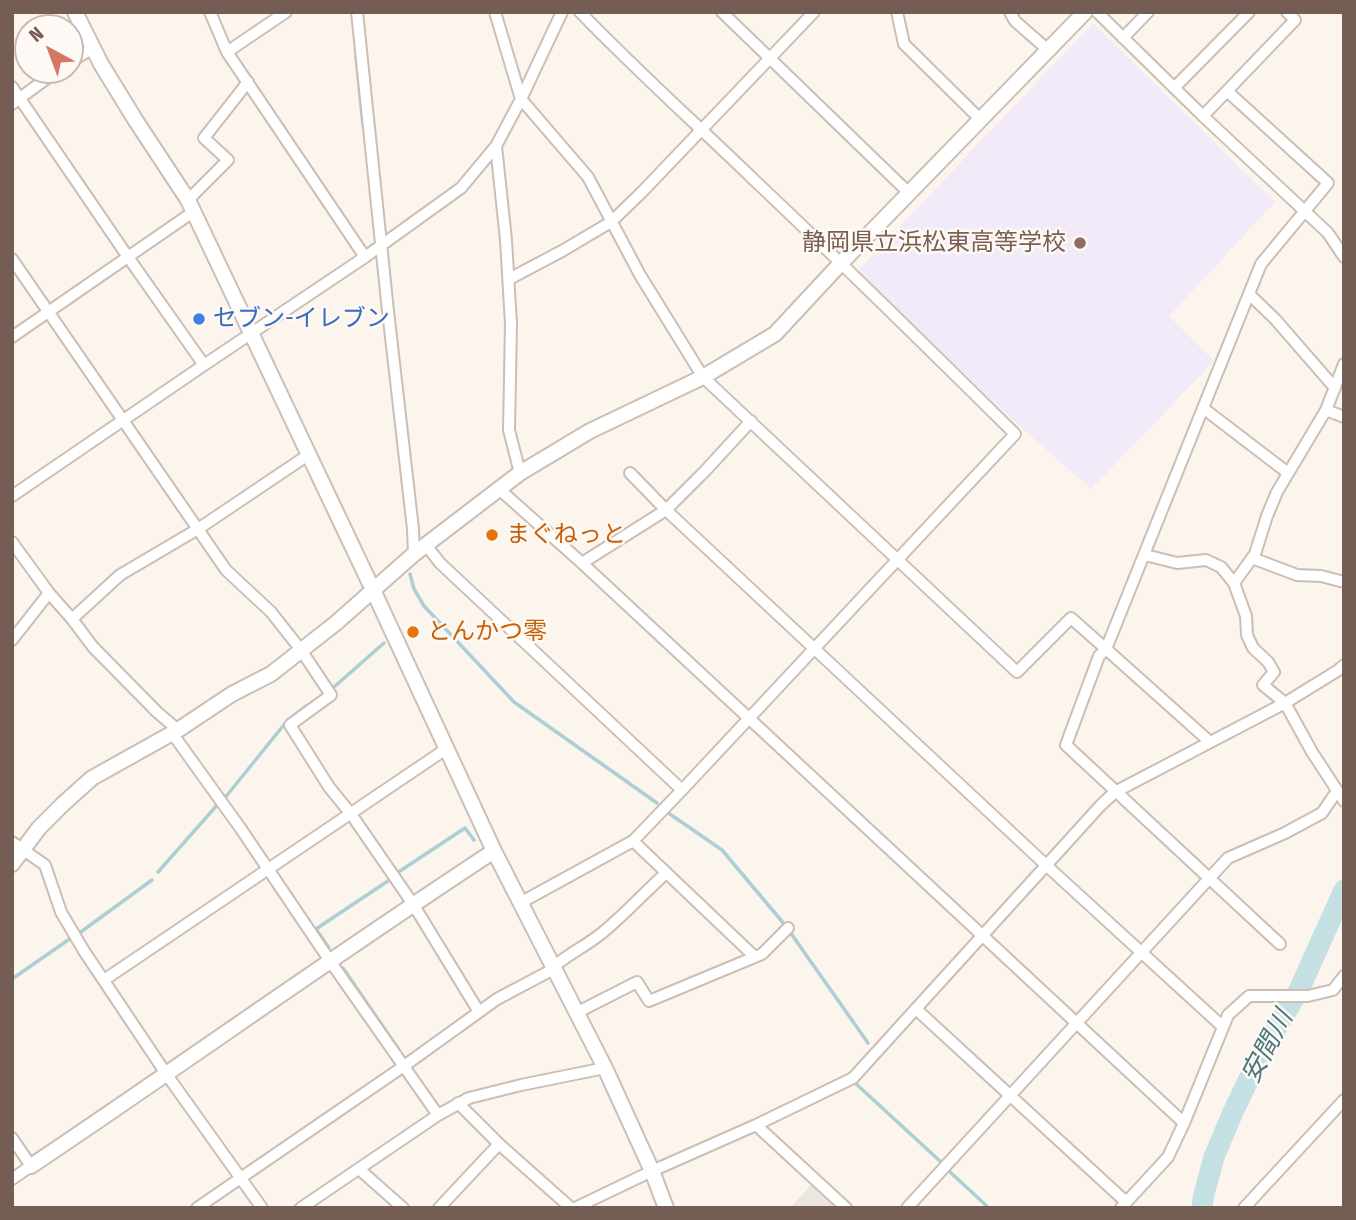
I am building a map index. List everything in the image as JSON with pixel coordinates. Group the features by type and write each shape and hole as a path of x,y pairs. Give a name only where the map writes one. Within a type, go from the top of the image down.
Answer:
{"street":[{"path":"75,12 136,121 191,206 494,851 606,1068 666,1208"},
{"path":"210,12 227,52 365,257"},
{"path":"227,52 286,12"},
{"path":"357,12 413,529 420,550 440,563 682,790"},
{"path":"495,12 521,99 588,177 653,298 703,377 1017,672 1071,618 1210,742"},
{"path":"12,496 365,257 461,188 496,146 562,12"},
{"path":"520,903 633,841 1015,434 702,129 630,64 580,12"},
{"path":"722,12 910,194"},
{"path":"509,279 611,222 814,12"},
{"path":"897,12 904,44 980,119"},
{"path":"1010,12 1015,20 1048,50"},
{"path":"12,864 17,846 40,828 92,778 175,731 232,694 271,674 336,623 420,550 520,473 590,431 703,377 775,334 1085,12"},
{"path":"1097,12 1328,233 1344,257"},
{"path":"1123,38 1148,12"},
{"path":"1174,88 1249,12"},
{"path":"1203,116 1295,15"},
{"path":"84,53 93,48"},
{"path":"12,337 128,257 191,206 228,160 204,138 247,82"},
{"path":"16,101 39,84"},
{"path":"12,87 16,101 204,365"},
{"path":"1227,91 1328,183 1261,264 1107,649 1099,656 1066,745 1280,944"},
{"path":"496,146 509,279 509,430 520,473"},
{"path":"12,259 226,570 271,612 331,695 290,725 329,787 351,814 413,904 479,1012"},
{"path":"1249,294 1276,319 1335,388"},
{"path":"1234,583 1255,554 1266,516 1326,410 1344,364"},
{"path":"1203,408 1288,473"},
{"path":"1326,410 1344,417"},
{"path":"582,563 666,510 751,421"},
{"path":"72,619 120,575 198,529 308,455"},
{"path":"630,473 666,510 1047,866 1223,1027"},
{"path":"499,489 1184,1123"},
{"path":"12,542 93,647 175,731 438,1115"},
{"path":"1145,555 1177,563 1206,560 1221,567 1234,583 1246,616 1247,635 1253,648 1274,672 1262,685 1285,703 1312,752 1344,801"},
{"path":"1252,558 1297,575 1321,576 1344,582"},
{"path":"12,640 49,593"},
{"path":"458,1103 499,1144 573,1208 853,1078 1115,792 1285,703 1344,665"},
{"path":"104,980 446,749"},
{"path":"907,1208 1227,858 1285,833 1321,813 1337,791"},
{"path":"633,841 755,957"},
{"path":"17,846 45,865 61,912 84,951 167,1075 262,1208"},
{"path":"12,1179 494,851"},
{"path":"197,1208 404,1066 496,999 548,972 603,933 666,873"},
{"path":"578,1012 637,982 649,1001 762,954 788,928"},
{"path":"916,1009 1124,1205 1168,1157 1228,1015 1249,996 1308,996 1333,990 1344,976"},
{"path":"301,1208 458,1103 521,1085 606,1068"},
{"path":"1244,1208 1344,1100"},
{"path":"756,1125 846,1208"},
{"path":"12,1138 31,1166"},
{"path":"439,1208 499,1144"},
{"path":"359,1169 403,1208"}],"shaded area":[{"path":"1093,23 1275,202 1169,316 1214,361 1091,489 1014,421 857,272"},
{"path":"811,1185 835,1208 790,1208"}],"waterway":[{"path":"356,56 363,125"},
{"path":"410,574 414,589 424,606 514,702 657,803"},
{"path":"334,687 384,643"},
{"path":"224,799 287,721 306,706"},
{"path":"158,872 218,804"},
{"path":"667,812 722,850 785,925"},
{"path":"397,873 465,828 474,840"},
{"path":"329,948 316,929 391,879"},
{"path":"78,934 152,880"},
{"name":"安間川","path":"1202,1208 1214,1157 1233,1112 1260,1056 1299,990 1344,890"},
{"path":"790,932 868,1043"},
{"path":"12,979 71,938"},
{"path":"343,968 399,1050"},
{"path":"857,1079 854,1082 941,1162"},
{"path":"950,1172 989,1208"},
{"path":"293,1208 300,1203"}],"place":[{"name":"静岡県立浜松東高等学校","path":"1080,243"},
{"name":"セブン-イレブン","path":"199,319"},
{"name":"まぐねっと","path":"492,535"},
{"name":"とんかつ零","path":"413,632"}]}
